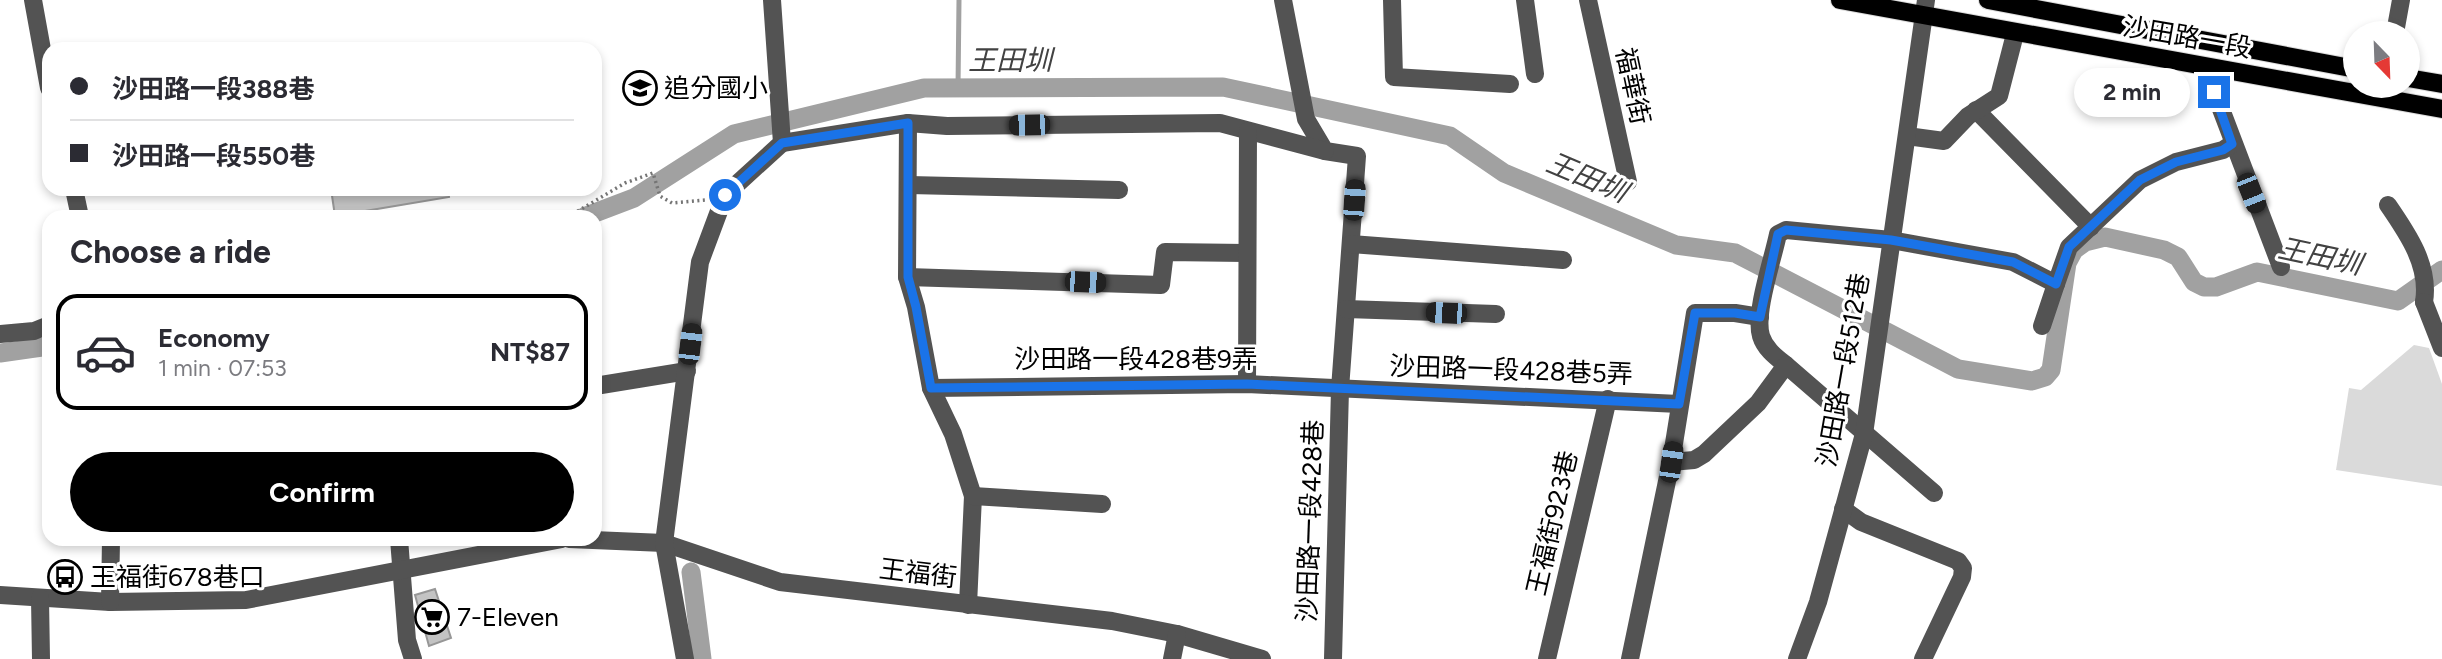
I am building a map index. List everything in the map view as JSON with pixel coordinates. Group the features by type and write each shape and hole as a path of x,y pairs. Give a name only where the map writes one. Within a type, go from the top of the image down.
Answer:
{"main road":[{"name":"沙田路一段","path":"1840,0 1925,7 2007,33 2442,109"},
{"name":"沙田路一段","path":"1988,0 2343,67"},
{"path":"2420,80 2442,84"}],"street":[{"path":"33,0 42,50"},
{"path":"772,0 782,143"},
{"path":"1283,0 1306,119 1325,151"},
{"path":"1392,0 1394,77 1510,84"},
{"path":"1525,0 1535,74"},
{"name":"福華街","path":"1588,0 1628,182"},
{"path":"2397,21 2400,0"},
{"path":"1907,136 1944,141 1976,110 1999,96 2012,3"},
{"name":"沙田路一段512巷","path":"1797,659 1818,602 1864,434 1925,7"},
{"path":"2205,67 2232,144 2281,267"},
{"path":"1976,110 2091,227"},
{"path":"908,123 908,277 931,388 953,434 973,496 968,605"},
{"path":"685,659 664,543 700,262 725,195 782,143 908,123 947,126 1220,123 1325,151"},
{"path":"1247,384 1248,131"},
{"path":"2042,326 2069,247 2140,180 2176,162 2223,150 2232,144"},
{"name":"沙田路一段428巷","path":"1325,151 1357,156 1340,389 1333,659"},
{"path":"909,185 1119,190"},
{"path":"2388,205 2422,265 2427,283 2424,302 2442,348"},
{"path":"1934,493 1771,354 1760,335 1760,317 1778,234 1786,230 1891,240 2013,262 2056,284"},
{"path":"1351,244 1563,260"},
{"path":"908,277 1161,285 1165,252 1246,253"},
{"path":"2424,302 2442,288"},
{"path":"1346,309 1496,314"},
{"path":"1630,659 1671,462 1695,313 1735,313 1760,317"},
{"path":"0,334 42,328"},
{"path":"1671,462 1695,460 1704,454 1758,403 1786,365"},
{"path":"602,385 687,371"},
{"name":"沙田路一段428巷9弄","path":"931,388 1247,384 1340,389"},
{"name":"沙田路一段428巷5弄","path":"1340,389 1679,404"},
{"name":"王福街923巷","path":"1547,659 1608,399"},
{"path":"973,496 1101,504"},
{"path":"1843,509 1861,522 1958,561 1963,568 1962,577 1923,659"},
{"name":"王福街","path":"602,540 664,543 780,582 1112,621 1177,634 1262,659"},
{"path":"110,602 111,546"},
{"path":"399,546 407,640 414,659"},
{"path":"0,595 110,602 246,600 403,571 515,546"},
{"path":"40,598 41,659"},
{"path":"1172,659 1177,634"}],"path":[{"path":"580,210 625,183 653,173 660,196 672,203 689,204 725,195"}],"shaded area":[{"path":"2414,345 2429,348 2442,384 2442,486 2336,470 2349,388 2361,390"}],"building":[{"path":"332,196 449,197 371,210 334,210"},
{"name":"7-Eleven","path":"435,589 451,638 429,646 415,595"}],"waterway":[{"path":"958,88 959,0"},
{"name":"王田圳","path":"602,210 634,198 734,134 924,88 1223,87 1450,136 1504,173 1676,245 1735,253 1958,369 2032,381 2045,377 2051,370 2067,263 2074,250 2085,242 2105,237 2164,250 2178,257 2194,282 2204,287 2216,287 2257,272 2398,301 2442,270"},
{"name":"王田圳","path":"0,353 42,347"},
{"path":"691,572 702,659"}],"place":[{"name":"追分國小","path":"640,88"},
{"name":"王福街678巷口","path":"65,577"},
{"name":"7-Eleven","path":"432,617"}],"route":[{"path":"725,195 762,158 782,143 810,141 908,123 908,277 931,388 1247,384 1679,404 1695,313 1735,313 1760,317 1778,234 1786,230 1916,244 2013,262 2056,284 2069,247 2140,180 2176,162 2223,150 2232,144 2214,92"}]}
